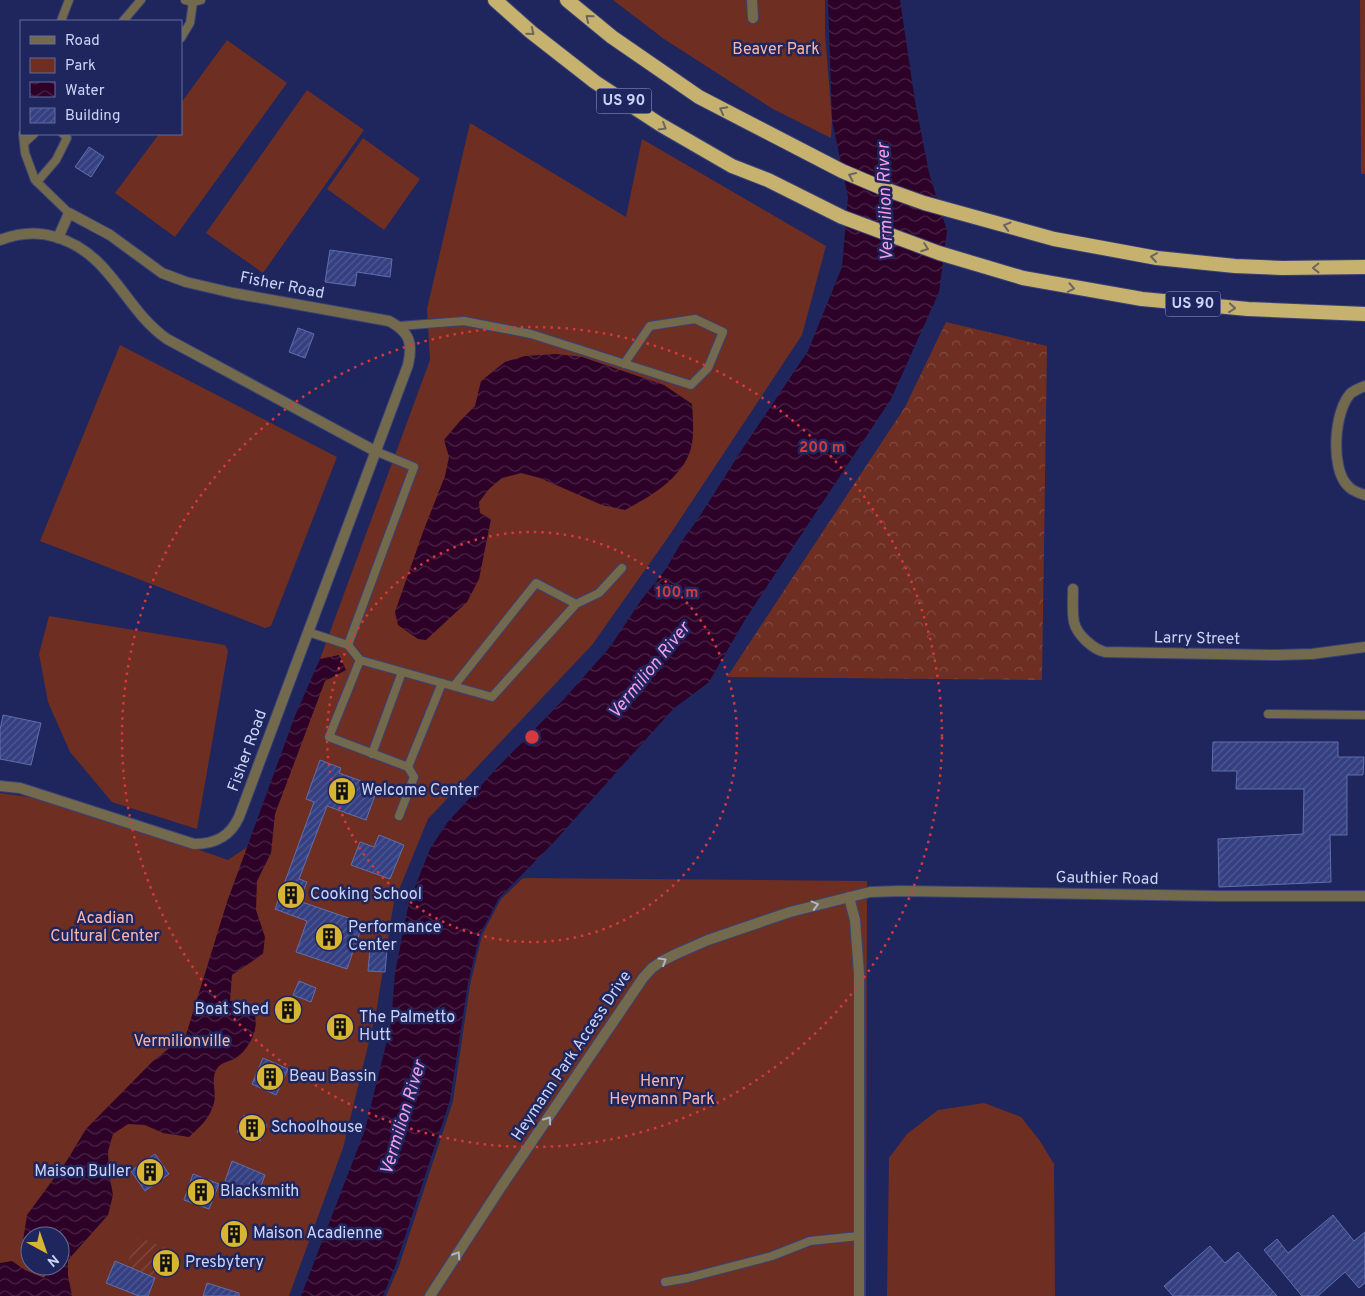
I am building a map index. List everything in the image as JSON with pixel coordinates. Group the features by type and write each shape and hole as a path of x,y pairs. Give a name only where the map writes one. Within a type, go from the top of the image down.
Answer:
{"highway":[{"name":"US 90","path":"495,0 531,32 595,82 660,125 732,166 768,180 842,217 939,253 1023,278 1079,289 1196,305 1365,314"},
{"name":"US 90","path":"567,0 612,37 699,97 842,171 924,203 1083,246 1157,258 1235,266 1282,268 1365,267"}],"street":[{"path":"752,0 753,18"},
{"path":"58,238 69,213"},
{"name":"Fisher Road","path":"0,786 20,788 186,842 203,844 219,840 230,832 239,817 410,356 409,340 406,332 399,326 389,322 233,293 186,282 162,273 110,235 69,213"},
{"path":"0,240 20,234 33,233 58,238 79,247 94,257 143,317 167,339 375,451"},
{"path":"1365,386 1351,394 1343,404 1336,439 1340,475 1347,486 1355,492 1365,495"},
{"name":"Larry Street","path":"1073,589 1075,625 1090,644 1098,650 1105,652 1277,655 1312,654 1365,647"},
{"name":"Gauthier Road","path":"849,897 870,892 900,891 1219,896 1365,896"},
{"path":"849,897 855,920 859,974 859,1296"},
{"name":"Heymann Park Access Drive","path":"430,1296 501,1187 638,985 652,968 662,960 708,940 790,912 849,897"}],"lane":[{"path":"61,20 69,0"},
{"path":"124,20 141,0"},
{"path":"182,36 190,23 193,1"},
{"path":"23,135 25,153 37,182 69,213"},
{"path":"24,143 33,135"},
{"path":"37,182 56,160 67,138 64,135"},
{"path":"399,326 464,321 531,334 624,364 691,385 708,368 723,332 695,319 650,326 624,364"},
{"path":"348,644 414,467 375,451"},
{"path":"308,632 348,644 360,660 492,697 576,604 599,593 622,568"},
{"path":"454,686 536,583 576,604"},
{"path":"360,660 329,737 408,767 414,777 399,816"},
{"path":"372,754 402,672"},
{"path":"408,767 442,683"},
{"path":"1268,714 1365,715"},
{"path":"665,1282 688,1278 772,1256 810,1241 859,1236"}],"green space":[{"name":"Beaver Park","path":"613,0 825,0 825,34 832,120 831,138 773,109 664,39"},
{"path":"1360,0 1365,0 1365,174 1361,174"},
{"path":"227,40 287,83 175,237 115,193 158,135 182,135 182,102"},
{"path":"307,90 364,130 263,273 206,233"},
{"name":"Vermilionville","path":"470,123 626,217 642,139 826,246 802,335 669,536 592,645 428,819 394,902 376,1013 343,1148 289,1296 0,1296 0,793 29,797 105,817 228,860 247,847 296,758 320,659 430,360 427,309"},
{"path":"363,138 420,179 384,230 327,189"},
{"path":"946,322 1047,346 1042,680 727,677 905,407"},
{"path":"120,345 337,457 271,626 265,628 40,541"},
{"path":"49,616 225,645 228,651 197,829 112,802 70,752 48,702 39,654"},
{"name":"Henry Heymann Park","path":"523,878 867,881 866,1296 386,1296 399,1266 453,1101 470,985 482,935 501,899"},
{"path":"984,1103 1021,1117 1040,1141 1054,1164 1055,1296 887,1296 889,1158 907,1134 938,1110"},
{"path":"138,1237 169,1249 165,1257 160,1255 156,1265 160,1266 155,1278 126,1266"}],"water":[{"name":"Vermilion River","path":"828,0 900,0 915,101 929,173 947,231 939,292 891,399 746,618 709,682 673,709 553,843 499,898 480,934 468,983 450,1100 396,1264 383,1296 301,1296 365,1130 391,1024 395,973 409,902 430,849 447,823 565,698 610,647 642,599 666,569 682,541 808,351 842,267 848,197 832,120"},
{"path":"556,354 582,357 664,385 692,404 693,436 689,454 678,472 662,487 625,510 602,505 540,478 521,473 502,478 489,489 479,502 480,513 491,519 479,579 467,602 426,640 418,639 398,625 395,612 445,476 449,457 444,440 475,406 481,381 505,362 525,356"},
{"path":"339,655 346,670 325,681 275,814 271,853 257,881 256,910 265,937 263,954 232,975 230,1001 248,1005 253,1011 256,1025 251,1041 236,1058 219,1066 216,1070 214,1075 215,1098 210,1113 189,1137 163,1133 145,1125 128,1124 113,1134 108,1151 113,1195 108,1215 70,1258 70,1226 25,1226 27,1215 66,1162 86,1129 153,1061 186,1035 227,902 295,716 320,659"},
{"path":"12,1261 20,1267 20,1276 39,1276 44,1278 45,1276 68,1276 72,1296 0,1296 0,1263"}],"building":[{"path":"89,147 104,157 91,177 75,167"},
{"path":"330,250 392,259 390,277 357,272 355,286 325,282"},
{"path":"298,328 314,334 305,358 289,352"},
{"path":"3,715 41,723 31,765 0,759 0,730"},
{"path":"1213,742 1338,742 1338,757 1364,757 1363,775 1347,775 1347,835 1330,835 1331,882 1219,887 1218,839 1303,834 1304,789 1236,789 1237,771 1212,771"},
{"path":"320,760 341,768 339,773 378,787 366,820 327,806 299,879 307,882 299,901 363,923 347,969 296,952 307,921 275,909 314,802 306,799"},
{"path":"379,835 404,845 390,879 351,865 360,842 374,847"},
{"path":"370,948 387,949 385,972 368,971"},
{"path":"299,981 316,988 311,1002 293,995"},
{"name":"Boat Shed","path":"282,998 299,1004 293,1022 276,1016"},
{"name":"The Palmetto Hutt","path":"340,1015 348,1019 352,1027 348,1035 340,1039 332,1035 328,1027 332,1019"},
{"name":"Beau Bassin","path":"263,1058 288,1069 276,1095 252,1084"},
{"name":"Schoolhouse","path":"244,1115 267,1125 260,1141 237,1132"},
{"name":"Maison Buller","path":"155,1154 169,1174 145,1191 131,1171"},
{"path":"232,1161 265,1175 258,1194 225,1181"},
{"name":"Blacksmith","path":"193,1174 219,1184 209,1209 184,1200"},
{"path":"1333,1215 1354,1241 1365,1232 1365,1283 1359,1288 1345,1272 1318,1296 1302,1296 1264,1250 1277,1239 1288,1253"},
{"name":"Maison Acadienne","path":"231,1221 245,1227 237,1246 223,1240"},
{"path":"1210,1246 1225,1263 1238,1252 1277,1296 1173,1296 1164,1286"},
{"name":"Presbytery","path":"160,1255 176,1262 172,1271 156,1265"},
{"path":"115,1261 155,1278 148,1296 139,1296 106,1283"},
{"path":"207,1283 239,1293 239,1296 203,1296"}],"place":[{"name":"Welcome Center","path":"342,791"},
{"name":"Cooking School","path":"291,895"},
{"name":"Performance Center","path":"329,937"},
{"name":"Boat Shed","path":"288,1010"},
{"name":"The Palmetto Hutt","path":"340,1027"},
{"name":"Beau Bassin","path":"270,1077"},
{"name":"Schoolhouse","path":"252,1128"},
{"name":"Maison Buller","path":"150,1172"},
{"name":"Blacksmith","path":"201,1192"},
{"name":"Maison Acadienne","path":"234,1234"},
{"name":"Presbytery","path":"166,1263"}],"park label":[{"name":"Acadian Cultural Center","path":"105,928"}]}
